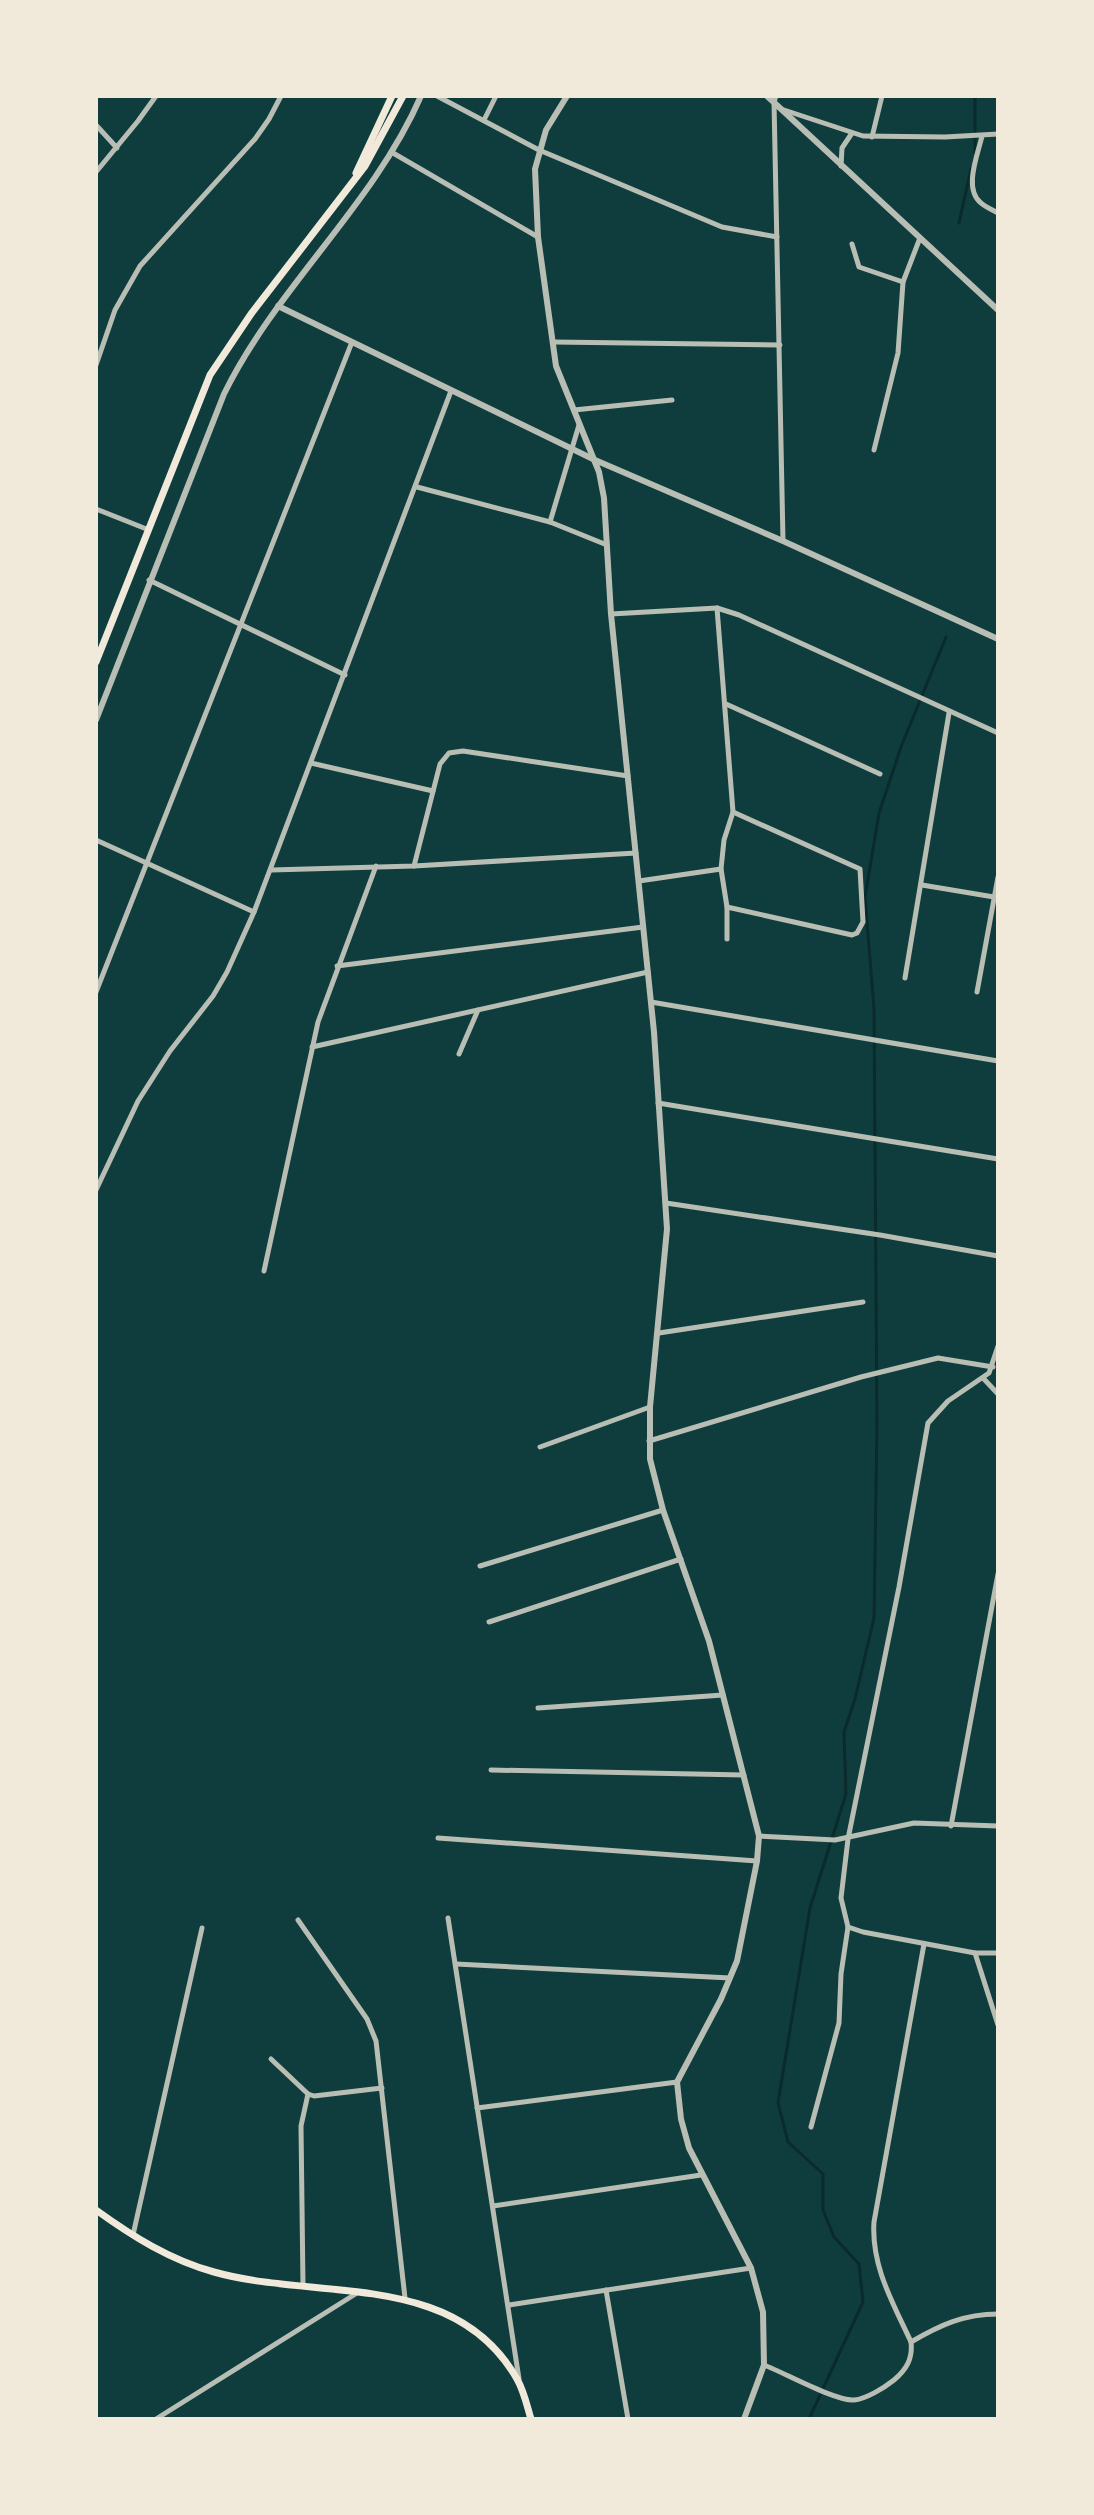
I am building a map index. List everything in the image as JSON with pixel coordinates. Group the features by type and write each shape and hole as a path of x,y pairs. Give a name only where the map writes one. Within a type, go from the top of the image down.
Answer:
{"main road":[{"path":"350,186 392,96"},
{"path":"96,662 210,375 251,314 365,166 403,96"},
{"path":"96,2210 133,2236 185,2263 214,2272 405,2298 428,2305 466,2325 498,2353 519,2381 531,2419"}],"street":[{"path":"96,172 156,96"},
{"path":"96,365 115,310 140,266 255,139 281,96"},
{"path":"96,720 224,394 249,347 393,153 421,96"},
{"path":"437,96 539,150 722,227 777,237"},
{"path":"484,121 496,96"},
{"path":"567,96 555,113 539,150 535,169 538,237 556,366 595,460 604,498 611,614 651,1002 667,1229 649,1441 653,1475 709,1641 759,1836 737,1961 677,2082 681,2119 701,2175 751,2268 763,2312 764,2365 744,2419"},
{"path":"767,96 775,99 842,167 998,310"},
{"path":"872,137 882,96"},
{"path":"775,99 783,541"},
{"path":"783,109 872,137 998,134"},
{"path":"96,125 117,148"},
{"path":"842,167 842,148 852,133"},
{"path":"981,136 973,195 998,213"},
{"path":"393,153 538,237"},
{"path":"874,450 898,353 903,282 921,237"},
{"path":"852,244 859,267 903,282"},
{"path":"278,306 571,449 998,639"},
{"path":"96,992 352,342"},
{"path":"553,342 780,345"},
{"path":"96,1190 138,1101 170,1051 213,996 254,912 451,391"},
{"path":"574,410 672,400"},
{"path":"550,522 579,425"},
{"path":"417,487 550,522 608,546"},
{"path":"96,509 149,530"},
{"path":"149,580 345,675"},
{"path":"611,614 717,608 739,615 998,733"},
{"path":"717,608 733,812 724,840 721,869 727,907 727,939"},
{"path":"726,704 880,774"},
{"path":"905,978 949,713"},
{"path":"414,866 444,757 463,751 628,776"},
{"path":"311,763 433,791"},
{"path":"727,907 852,935 857,933 863,922 860,869 733,812"},
{"path":"96,840 254,912"},
{"path":"271,870 414,866 636,853"},
{"path":"264,1271 324,1000 376,866"},
{"path":"639,881 721,869"},
{"path":"977,992 998,877"},
{"path":"922,885 994,897"},
{"path":"337,966 643,927"},
{"path":"312,1047 648,972"},
{"path":"651,1002 998,1061"},
{"path":"459,1054 478,1009"},
{"path":"658,1103 998,1159"},
{"path":"666,1203 998,1256"},
{"path":"659,1333 863,1302"},
{"path":"811,2127 839,2023 841,1974 848,1927 841,1898 848,1839 899,1587 928,1423 948,1401 983,1378 993,1367 998,1346"},
{"path":"649,1441 861,1377 938,1358 993,1367"},
{"path":"983,1378 998,1394"},
{"path":"540,1447 650,1407"},
{"path":"480,1566 663,1510"},
{"path":"489,1622 681,1559"},
{"path":"951,1826 998,1574"},
{"path":"538,1708 723,1695"},
{"path":"491,1770 744,1775"},
{"path":"759,1836 835,1840 914,1823 998,1826"},
{"path":"438,1838 757,1861"},
{"path":"448,1918 519,2381"},
{"path":"298,1920 373,2028 405,2298"},
{"path":"848,1927 975,1953 998,1953"},
{"path":"133,2236 202,1928"},
{"path":"764,2365 831,2394 854,2400 864,2398 892,2382 907,2368 911,2342 878,2269 872,2244 924,1944"},
{"path":"975,1953 998,2025"},
{"path":"455,1964 730,1978"},
{"path":"271,2059 308,2094 326,2096 382,2088"},
{"path":"477,2108 677,2082"},
{"path":"303,2286 301,2126 308,2094"},
{"path":"493,2206 701,2175"},
{"path":"509,2305 751,2268"},
{"path":"606,2290 628,2419"},
{"path":"156,2419 358,2293"},
{"path":"911,2342 964,2316 998,2314"}],"waterway":[{"path":"975,96 975,153"},
{"path":"959,223 971,169"},
{"path":"809,2419 863,2302 859,2264 834,2237 823,2210 823,2174 788,2142 778,2103 810,1908 846,1794 844,1732 874,1618 877,1425 874,1009 865,897 879,813 901,747 946,637"}]}
